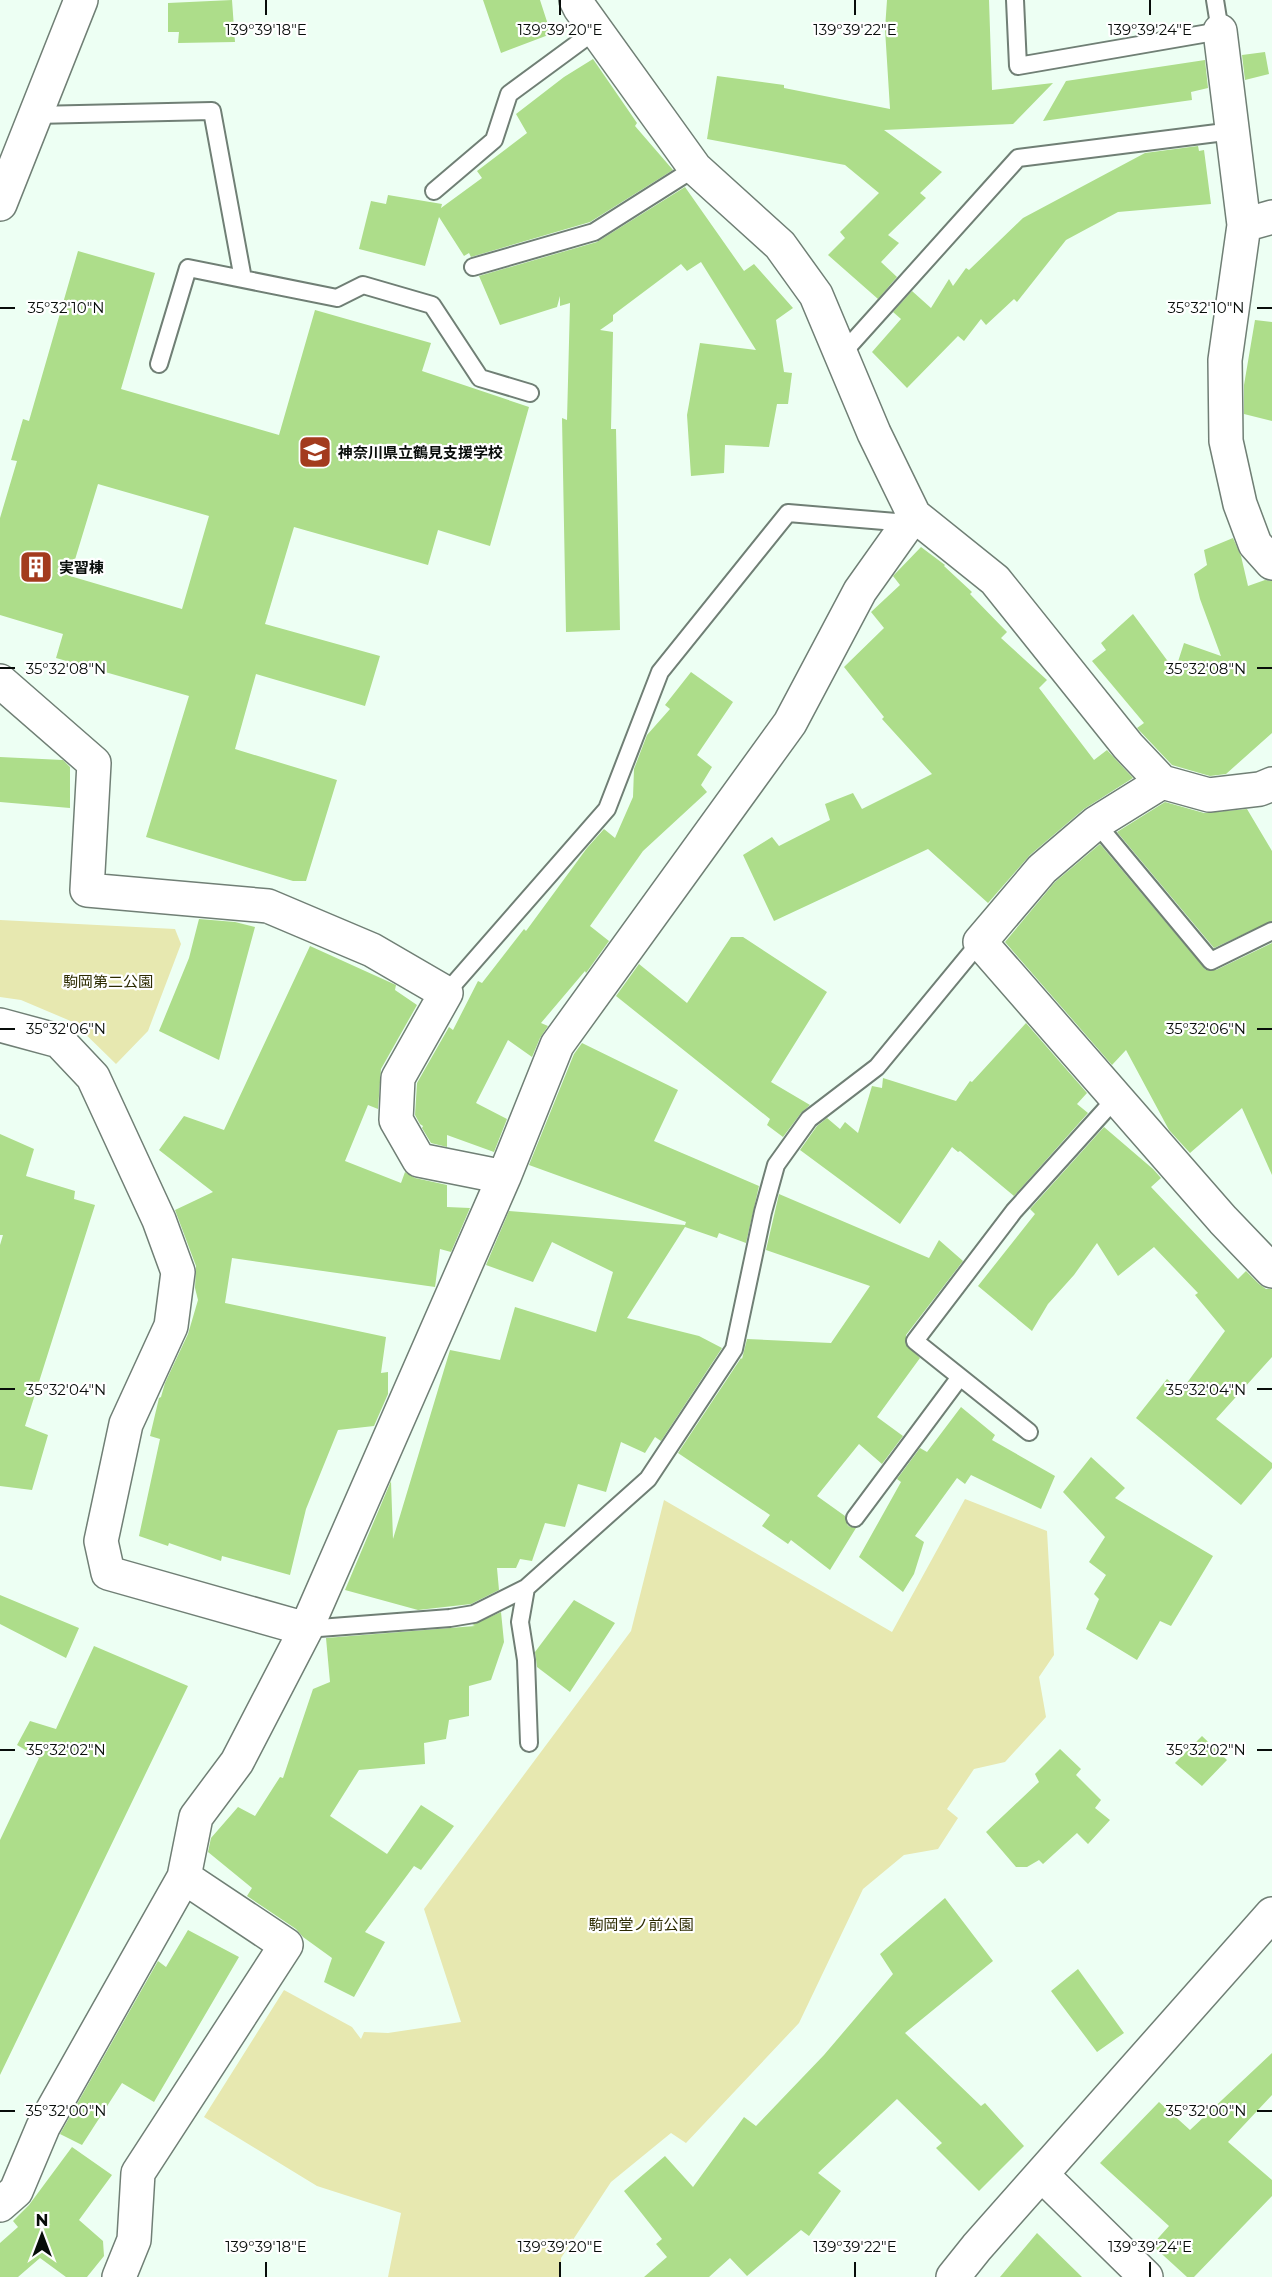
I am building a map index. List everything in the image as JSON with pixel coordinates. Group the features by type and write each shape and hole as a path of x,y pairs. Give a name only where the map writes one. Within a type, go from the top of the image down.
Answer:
{"street":[{"path":"0,204 81,0"},
{"path":"576,0 695,168 780,245 816,295 911,519 995,580 1128,746 1162,782 1209,795 1268,793"},
{"path":"1218,16 1233,130 1258,221 1225,360 1226,441 1240,504 1255,544 1272,563"},
{"path":"0,2205 16,2192 43,2127 184,1877 196,1817 237,1762 306,1629 504,1177 557,1045 790,723 860,591 911,519"},
{"path":"0,681 94,763 87,890 268,906 372,950 446,993 398,1078 396,1120 419,1160 504,1177"},
{"path":"1162,782 1096,823 1042,869 980,942 1223,1220 1272,1271"},
{"path":"0,1025 59,1041 93,1077 159,1220 178,1272 171,1326 126,1424 101,1541 108,1573 306,1629"},
{"path":"119,2277 134,2240 138,2173 286,1945 184,1877"},
{"path":"953,2277 1272,1914"},
{"path":"1042,2175 1146,2277"}],"lane":[{"path":"1015,0 1018,66 1218,16"},
{"path":"434,191 494,140 509,93 596,30"},
{"path":"35,115 212,111 243,279"},
{"path":"840,356 1018,158 1233,130"},
{"path":"473,267 594,232 695,168"},
{"path":"159,364 188,268 337,298 363,285 432,305 480,378 530,393"},
{"path":"446,993 607,809 660,672 788,513 911,519"},
{"path":"1096,823 1211,961 1272,931"},
{"path":"306,1629 450,1618 474,1614 526,1588 648,1479 734,1349 763,1212 776,1165 809,1119 877,1066 980,942"},
{"path":"1029,1432 915,1341 1014,1211 1116,1098"},
{"path":"855,1518 960,1377"},
{"path":"526,1588 520,1622 526,1660 529,1743"}],"green space":[{"name":"駒岡第二公園","path":"0,920 175,929 181,944 148,1031 116,1064 73,1022 21,1000 0,997"},
{"name":"駒岡堂ノ前公園","path":"965,1499 1047,1531 1054,1655 1039,1677 1046,1717 1005,1762 974,1769 947,1809 958,1818 938,1849 904,1855 863,1889 799,2023 686,2143 671,2133 611,2182 561,2258 561,2277 388,2277 401,2213 317,2186 204,2117 284,1990 352,2027 361,2039 364,2032 388,2033 461,2022 424,1909 631,1631 664,1500 892,1632"}],"building":[{"path":"232,0 235,42 178,43 179,32 168,32 168,3"},
{"path":"483,0 540,0 551,34 501,53"},
{"path":"887,0 989,0 992,90 1053,83 1013,124 884,130 942,172 920,193 926,198 888,235 899,243 881,262 897,277 878,299 828,255 845,238 840,232 879,193 845,165 707,139 717,76 784,85 784,88 890,109 885,29"},
{"path":"1265,52 1269,74 1245,80 1242,55"},
{"path":"593,59 637,123 635,126 673,170 590,222 471,257 469,253 464,256 439,217 425,266 359,249 371,201 386,204 388,195 442,204 441,208 482,178 477,171 527,133 516,114 564,77"},
{"path":"1205,60 1208,88 1191,92 1192,100 1043,121 1066,81"},
{"path":"1198,146 1199,151 1204,150 1211,204 1118,212 1066,240 1017,302 1014,299 986,325 981,319 964,341 958,336 907,388 872,352 901,319 893,312 912,291 931,308 949,279 953,286 966,268 969,270 1023,218 1145,153"},
{"path":"685,187 744,271 754,264 793,308 776,320 784,372 792,373 788,404 777,404 769,447 725,445 724,473 691,476 687,415 700,343 756,350 701,262 687,271 681,264 613,315 613,321 600,330 613,332 611,429 616,429 620,630 566,632 562,418 567,420 570,303 560,306 560,296 557,307 500,325 479,276 597,242"},
{"path":"78,251 155,273 121,389 279,435 315,310 431,343 422,371 529,407 490,546 438,530 428,565 294,527 265,624 380,656 365,706 256,674 235,749 337,780 306,881 293,881 146,837 189,696 56,658 63,634 0,615 0,518 17,461 11,460 23,419 29,421","holes":["98,484 209,516 182,609 70,576"]},
{"path":"1255,320 1272,322 1272,421 1244,414 1244,385"},
{"path":"1233,538 1241,556 1248,586 1265,580 1272,581 1272,733 1226,774 1210,776 1172,765 1137,728 1144,723 1092,661 1106,650 1101,643 1133,614 1175,671 1184,643 1221,656 1200,599 1194,574 1207,565 1204,550"},
{"path":"921,547 945,565 972,592 970,594 1007,632 1001,638 1047,680 1039,688 1094,760 1107,750 1133,778 1084,809 1030,855 988,903 928,849 774,921 743,855 772,837 779,846 830,820 825,804 853,793 862,809 932,774 882,719 884,717 844,667 884,628 871,612 900,585 893,576"},
{"path":"691,672 733,702 697,755 712,767 701,785 707,792 643,851 590,926 609,941 586,973 585,971 541,1023 548,1026 532,1057 508,1040 476,1103 507,1119 494,1152 447,1135 447,1147 431,1143 415,1115 417,1083 449,1027 453,1030 478,981 482,983 524,929 526,931 587,848 604,829 615,838 633,797 634,769 647,735 670,709 665,705"},
{"path":"0,757 63,760 70,767 70,808 0,802"},
{"path":"1165,802 1204,813 1247,809 1272,851 1272,921 1214,948 1117,832"},
{"path":"1100,844 1206,970 1216,970 1272,943 1272,1175 1242,1108 1190,1153 1169,1130 1126,1050 1112,1065 1005,942 1055,882"},
{"path":"199,919 235,922 255,927 219,1060 159,1031 189,958"},
{"path":"731,937 743,937 827,992 771,1082 810,1105 783,1137 767,1125 770,1119 616,996 639,964 687,1003"},
{"path":"310,946 396,985 395,990 417,1005 381,1069 378,1109 368,1105 345,1161 401,1183 405,1172 415,1178 447,1185 447,1207 470,1208 451,1252 440,1249 435,1287 232,1258 225,1303 386,1337 381,1373 388,1372 388,1394 374,1426 338,1430 306,1509 290,1575 222,1556 221,1561 169,1543 168,1546 139,1536 160,1439 150,1436 159,1398 188,1334 198,1300 195,1288 196,1266 175,1210 213,1192 159,1150 184,1116 224,1130"},
{"path":"1026,1023 1087,1093 1077,1104 1088,1113 1014,1196 960,1151 952,1147 900,1224 800,1150 817,1126 827,1118 840,1129 845,1122 858,1133 872,1086 882,1088 883,1078 956,1101 970,1081 972,1082"},
{"path":"582,1043 678,1090 654,1141 759,1186 746,1243 719,1233 717,1238 685,1227 627,1318 699,1336 722,1348 661,1441 655,1437 645,1453 621,1442 606,1492 578,1484 565,1527 545,1523 532,1561 520,1559 516,1568 497,1568 499,1590 471,1604 418,1610 345,1590 391,1481 393,1539 450,1350 500,1360 515,1307 596,1332 613,1272 552,1242 533,1282 486,1265 509,1211 685,1225 686,1222 529,1165 574,1054"},
{"path":"1104,1127 1161,1178 1151,1187 1238,1279 1246,1271 1266,1289 1272,1289 1272,1357 1216,1419 1272,1463 1272,1468 1241,1505 1136,1418 1167,1379 1181,1391 1225,1331 1195,1295 1198,1293 1154,1247 1118,1276 1097,1243 1074,1275 1048,1304 1032,1331 978,1286 1035,1214 1030,1209"},
{"path":"0,1134 34,1149 26,1176 75,1191 74,1199 95,1205 25,1426 48,1435 32,1490 0,1486 0,1245 3,1235 0,1235"},
{"path":"779,1194 929,1258 939,1240 963,1261 906,1335 906,1345 920,1358 877,1417 903,1436 882,1464 859,1444 817,1496 845,1516 848,1526 856,1528 830,1570 791,1540 788,1544 762,1526 770,1515 678,1453 742,1359 747,1339 831,1343 870,1286 766,1250"},
{"path":"961,1407 995,1435 992,1440 1055,1476 1041,1509 971,1475 965,1484 957,1478 915,1536 924,1542 914,1574 903,1592 859,1557 901,1482 897,1479 920,1448 927,1452"},
{"path":"1091,1457 1125,1488 1115,1498 1213,1556 1171,1626 1160,1621 1137,1660 1086,1629 1099,1599 1094,1594 1106,1575 1089,1562 1105,1537 1063,1492"},
{"path":"0,1595 79,1628 66,1658 0,1624"},
{"path":"574,1600 615,1623 570,1692 537,1667 535,1652"},
{"path":"501,1612 504,1642 491,1680 469,1686 469,1716 449,1720 446,1739 424,1743 425,1764 359,1770 330,1816 387,1854 421,1805 454,1826 421,1870 414,1866 365,1932 385,1942 354,1997 324,1982 332,1958 303,1937 296,1929 247,1896 252,1888 208,1852 211,1838 238,1807 255,1816 280,1777 283,1778 313,1689 330,1682 326,1638 475,1626 472,1625"},
{"path":"94,1646 188,1686 0,2075 0,1840 39,1758 17,1745 30,1721 56,1729"},
{"path":"1202,1736 1227,1760 1202,1786 1175,1763"},
{"path":"1060,1749 1081,1769 1076,1775 1101,1800 1095,1808 1110,1820 1088,1844 1077,1833 1043,1864 1039,1860 1027,1867 1016,1867 986,1832 1039,1782 1035,1774"},
{"path":"945,1898 993,1961 905,2033 981,2106 985,2103 1024,2146 979,2191 936,2148 942,2143 897,2099 818,2173 841,2191 809,2236 801,2230 747,2276 730,2258 709,2277 644,2277 667,2257 656,2244 662,2239 624,2191 665,2156 693,2187 744,2117 756,2126 824,2055 893,1974 880,1954"},
{"path":"188,1930 239,1957 154,2102 122,2083 82,2145 60,2134 158,1961 166,1967"},
{"path":"1078,1969 1124,2033 1097,2052 1051,1991"},
{"path":"1272,2053 1272,2095 1228,2142 1272,2180 1272,2196 1194,2277 1187,2277 1152,2245 1169,2226 1100,2163 1159,2102 1190,2130"},
{"path":"72,2147 112,2175 79,2220 103,2241 104,2256 87,2277 66,2277 40,2258 18,2277 0,2277 0,2243 18,2227 13,2221 29,2205"},
{"path":"1037,2233 1082,2277 1000,2277"}],"place":[{"name":"神奈川県立鶴見支援学校","path":"315,452"},
{"name":"実習棟","path":"36,567"}]}
